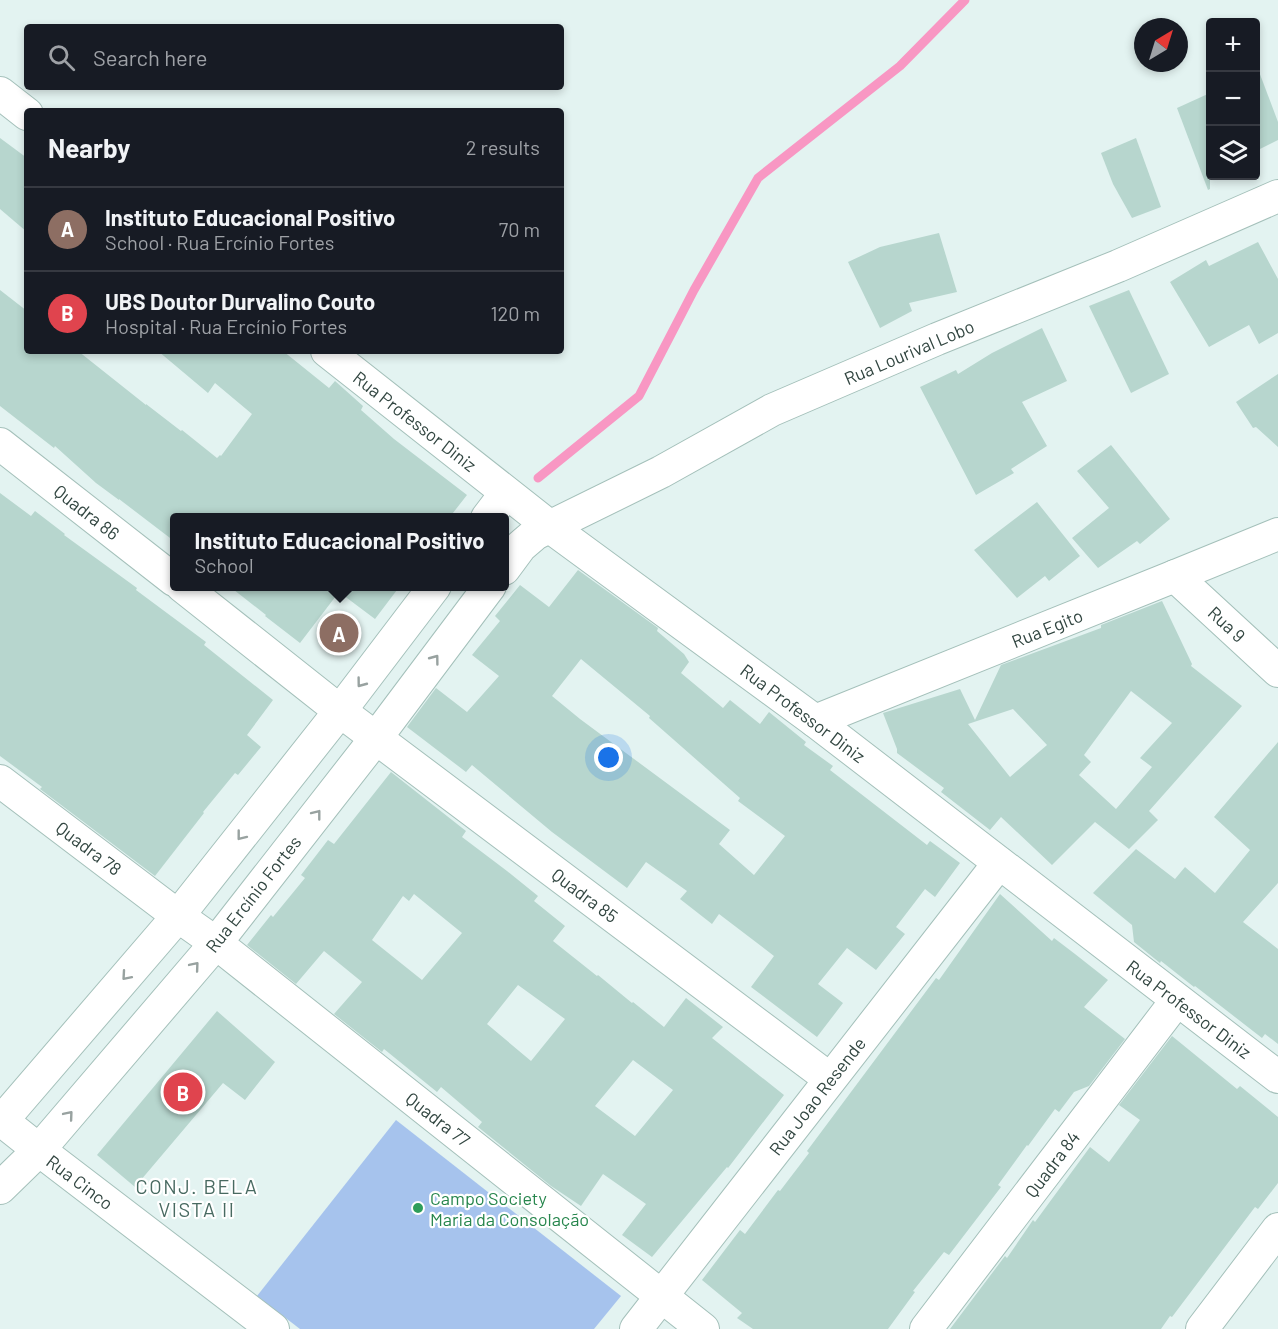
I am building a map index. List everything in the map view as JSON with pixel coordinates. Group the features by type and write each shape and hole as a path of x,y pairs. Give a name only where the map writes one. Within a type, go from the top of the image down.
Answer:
{"street":[{"path":"0,93 24,112"},
{"name":"Rua Lourival Lobo","path":"549,526 661,472 772,410 937,339 1118,266 1278,196"},
{"name":"Rua Professor Diniz","path":"331,354 549,526 815,721 1278,1077"},
{"name":"Quadra 86","path":"0,444 170,577"},
{"path":"492,513 506,493"},
{"path":"509,563 527,540 549,526"},
{"name":"Rua Egito","path":"815,721 1278,534"},
{"name":"Rua 9","path":"1175,576 1278,671"},
{"path":"188,591 340,711"},
{"path":"1,1121 178,916 340,711 431,591"},
{"name":"Rua Ercínio Fortes","path":"0,1188 39,1150 216,943 376,738 486,591"},
{"name":"Quadra 85","path":"340,711 830,1078"},
{"name":"Quadra 78","path":"0,781 216,943"},
{"name":"Rua Joao Resende","path":"636,1329 999,863"},
{"name":"Quadra 77","path":"216,943 703,1329"},
{"name":"Quadra 84","path":"926,1329 1177,1000"},
{"name":"Rua Cinco","path":"1,1121 273,1329"},
{"path":"1202,1329 1278,1229"}],"shaded area":[{"name":"Campo Society Maria da Consolação","path":"396,1120 621,1296 594,1329 300,1329 257,1296"}],"building":[{"path":"1260,74 1278,122 1278,140 1260,149"},
{"path":"1206,95 1206,180 1210,180 1208,190 1177,108"},
{"path":"0,138 24,156 24,229 0,209"},
{"path":"1136,138 1161,207 1132,218 1113,184 1101,153"},
{"path":"939,233 957,292 909,303 912,311 880,328 848,262 880,247"},
{"path":"1258,242 1278,279 1278,333 1259,344 1249,325 1209,347 1170,282 1206,260 1209,266"},
{"path":"0,290 24,309 24,354 82,354 217,458 221,456 252,414 215,383 208,393 162,354 287,354 329,388 335,381 363,406 361,410 394,439 467,495 453,513 170,513 170,538 96,483 55,446 54,448 0,406"},
{"path":"1129,290 1169,374 1131,393 1089,306"},
{"path":"1042,328 1067,381 1022,402 1047,446 1011,469 1014,473 976,495 920,387 956,370 958,374 992,353"},
{"path":"1278,374 1278,447 1256,427 1253,428 1236,402"},
{"path":"1111,445 1170,519 1140,544 1137,541 1098,568 1072,538 1109,508 1077,471"},
{"path":"0,493 31,516 35,511 137,588 136,590 206,642 204,645 273,700 247,735 261,747 238,775 235,773 155,876 0,756"},
{"path":"1037,502 1080,556 1049,581 1045,576 1017,598 974,550"},
{"path":"578,570 658,628 657,631 684,654 689,662 681,673 723,708 730,700 760,724 769,712 806,742 804,745 833,766 830,770 927,845 930,841 960,863 935,897 925,889 896,927 905,934 876,970 847,948 818,984 843,1003 817,1037 751,987 774,956 719,914 712,924 680,899 687,891 646,862 627,888 552,832 472,765 466,772 407,727 436,688 467,712 499,676 472,655 500,621 495,616 520,585 549,607","holes":["581,659 650,716 649,718 740,798 738,801 785,836 754,875 719,844 730,830 552,696"]},
{"path":"235,591 396,591 375,619 339,592 300,643"},
{"path":"1162,601 1191,666 1242,706 1149,811 1158,820 1129,849 1095,822 1052,865 1001,817 990,830 941,792 944,788 897,753 883,713 960,689 975,720 1001,665 1101,628 1101,625","holes":["1131,691 1172,723 1140,758 1152,767 1116,809 1079,775 1091,762 1084,755","1013,709 1047,745 1010,777 968,724"]},
{"path":"1278,742 1278,883 1243,922 1278,949 1278,1044 1265,1034 1262,1038 1134,942 1132,925 1093,893 1136,849 1175,879 1185,867 1215,893 1250,850 1214,817"},
{"path":"391,772 466,831 462,837 538,896 534,901 565,926 553,941 664,1027 686,998 723,1027 712,1038 784,1095 728,1168 652,1257 622,1235 646,1204 603,1174 581,1206 551,1186 478,1127 482,1122 441,1087 437,1092 384,1049 382,1052 334,1014 362,982 324,951 296,984 247,945 305,878 301,875 328,840 334,844","holes":["414,894 462,933 422,980 372,940 403,896 409,901","518,985 565,1019 531,1061 487,1024","633,1060 673,1090 635,1136 595,1106"]},
{"path":"1000,894 1052,941 1054,938 1108,980 1084,1007 1125,1039 1089,1086 1074,1092 1059,1112 1055,1109 998,1185 1001,1187 949,1255 944,1252 913,1291 915,1292 888,1329 753,1329 737,1318 742,1313 702,1280 740,1230 745,1234 778,1190 780,1191 809,1153 807,1151 936,978 939,980"},
{"path":"217,1011 275,1062 245,1100 223,1083 135,1187 97,1155"},
{"path":"1172,1036 1237,1089 1240,1086 1278,1117 1278,1183 1258,1209 1255,1207 1161,1329 950,1329 1005,1256 1007,1258 1033,1220 1035,1222 1090,1147 1109,1162 1140,1120 1119,1105"}],"waterway":[{"path":"538,478 639,396 694,290 758,178 900,66 965,0"}],"place":[{"name":"Instituto Educacional Positivo","path":"339,633"},
{"name":"UBS Doutor Durvalino Couto","path":"183,1092"},
{"name":"Campo Society Maria da Consolação","path":"418,1208"}],"district":[{"name":"CONJ. BELA VISTA II","path":"197,1198"}]}
